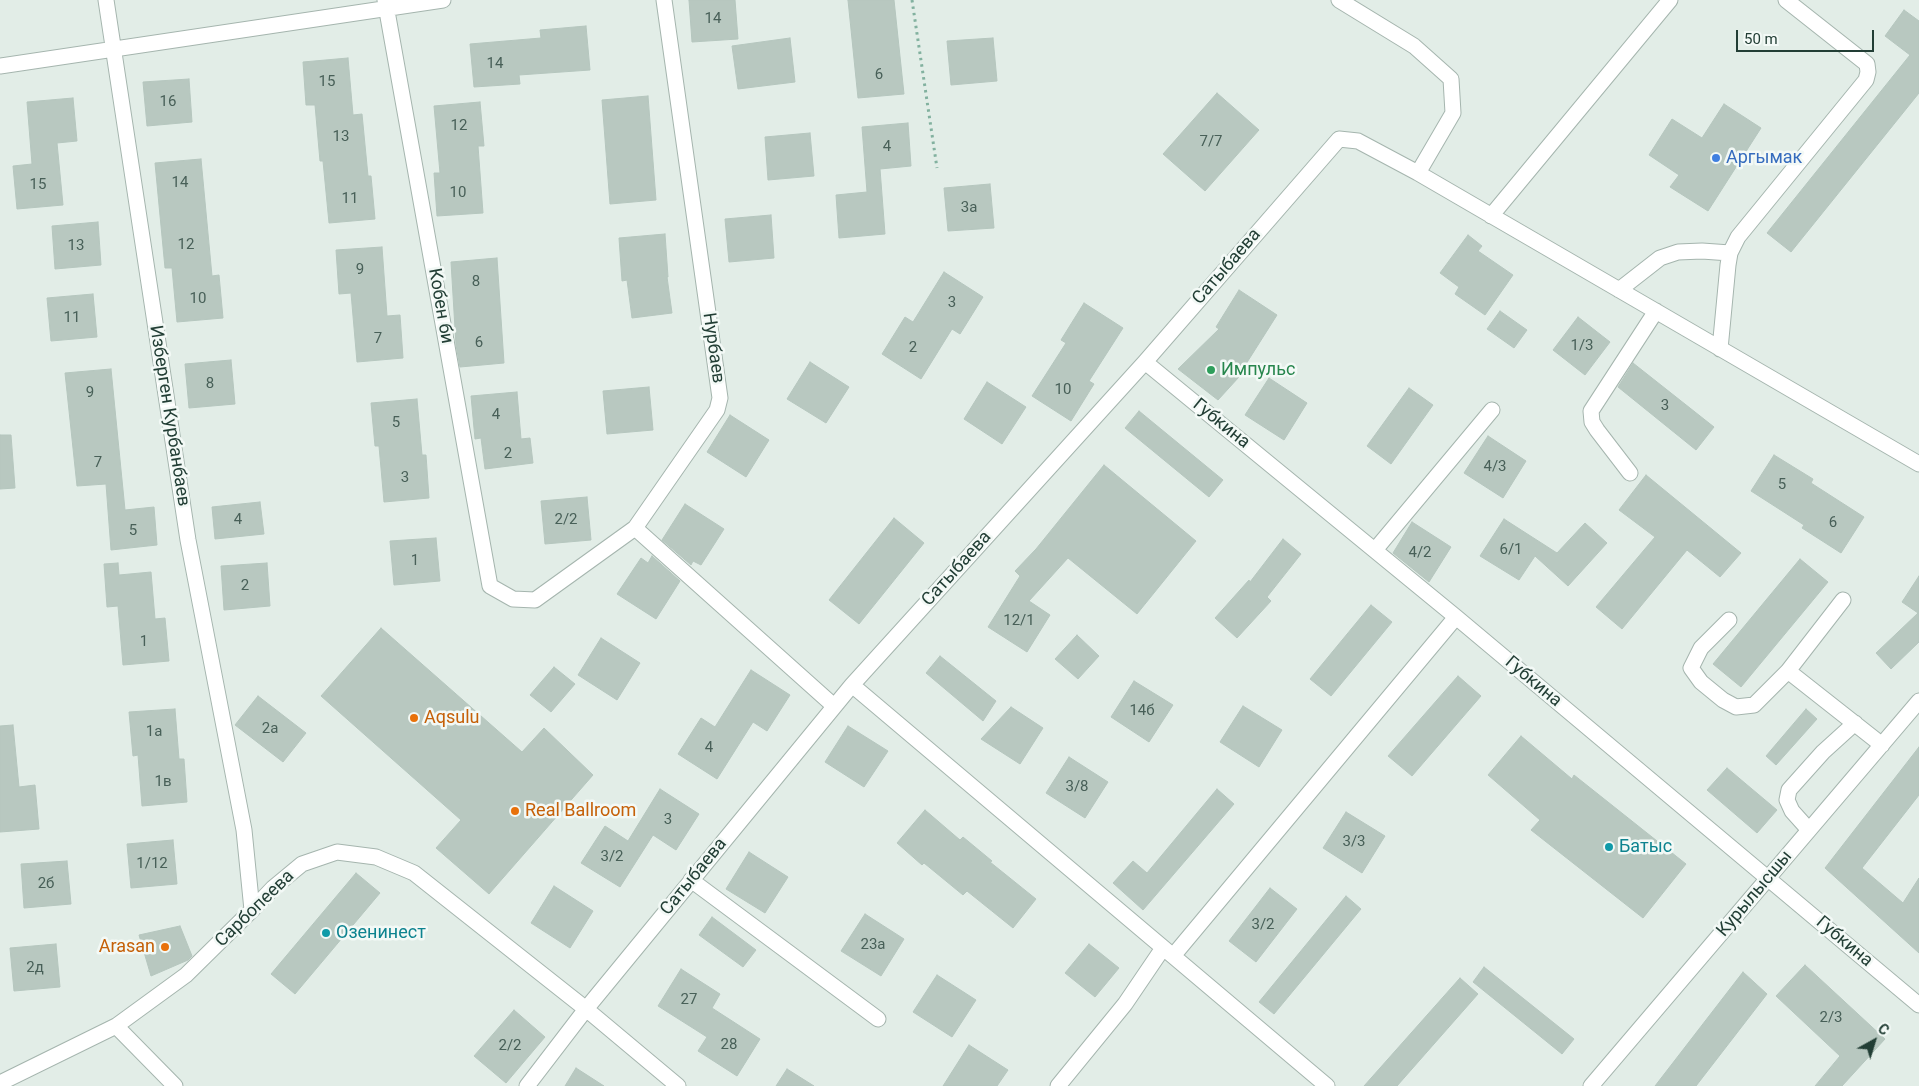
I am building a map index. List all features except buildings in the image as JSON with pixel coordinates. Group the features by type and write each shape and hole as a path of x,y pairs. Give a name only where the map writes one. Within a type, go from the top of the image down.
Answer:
{"street":[{"name":"Изберген Курбанбаев","path":"106,0 188,540 244,830 252,910"},
{"path":"0,66 385,4 443,0"},
{"name":"Нурбаев","path":"513,598 535,600 635,528 717,410 720,398 664,0"},
{"path":"1339,0 1414,46 1451,79 1453,114 1418,173 1919,464"},
{"path":"1491,216 1670,0"},
{"path":"1720,349 1730,253 1738,237 1866,80 1867,64 1786,0"},
{"name":"Кобен би","path":"385,4 490,586 513,598"},
{"name":"Сатыбаева","path":"528,1086 586,1009 834,706 1145,362 1339,139 1358,141 1418,173"},
{"path":"1619,290 1660,258 1678,252 1730,253"},
{"path":"1630,473 1597,430 1592,422 1591,412 1656,311"},
{"name":"Губкина","path":"1145,362 1456,617 1919,1005"},
{"path":"1375,550 1492,410"},
{"path":"635,528 834,706"},
{"path":"1729,620 1701,648 1690,668 1701,682 1723,700 1736,707 1754,705 1788,671 1843,600"},
{"path":"1058,1086 1168,952 1456,617"},
{"path":"1788,671 1882,745"},
{"path":"852,685 1327,1086"},
{"name":"Курылысшы","path":"1591,1086 1919,701"},
{"path":"1809,830 1792,812 1787,800 1789,790 1823,752 1855,723"},
{"name":"Сарбопеева","path":"0,1083 116,1026 186,975 273,888 302,864 338,852 376,857 414,873 586,1009 678,1086"},
{"path":"691,880 878,1019"},
{"path":"116,1026 166,1083"}],"path":[{"path":"912,0 937,168"}],"place":[{"name":"Аргымак","path":"1716,158"},
{"name":"Импульс","path":"1211,370"},
{"name":"Aqsulu","path":"414,718"},
{"name":"Real Ballroom","path":"515,811"},
{"name":"Батыс","path":"1609,847"},
{"name":"Озенинест","path":"326,933"},
{"name":"Arasan","path":"165,947"}]}
